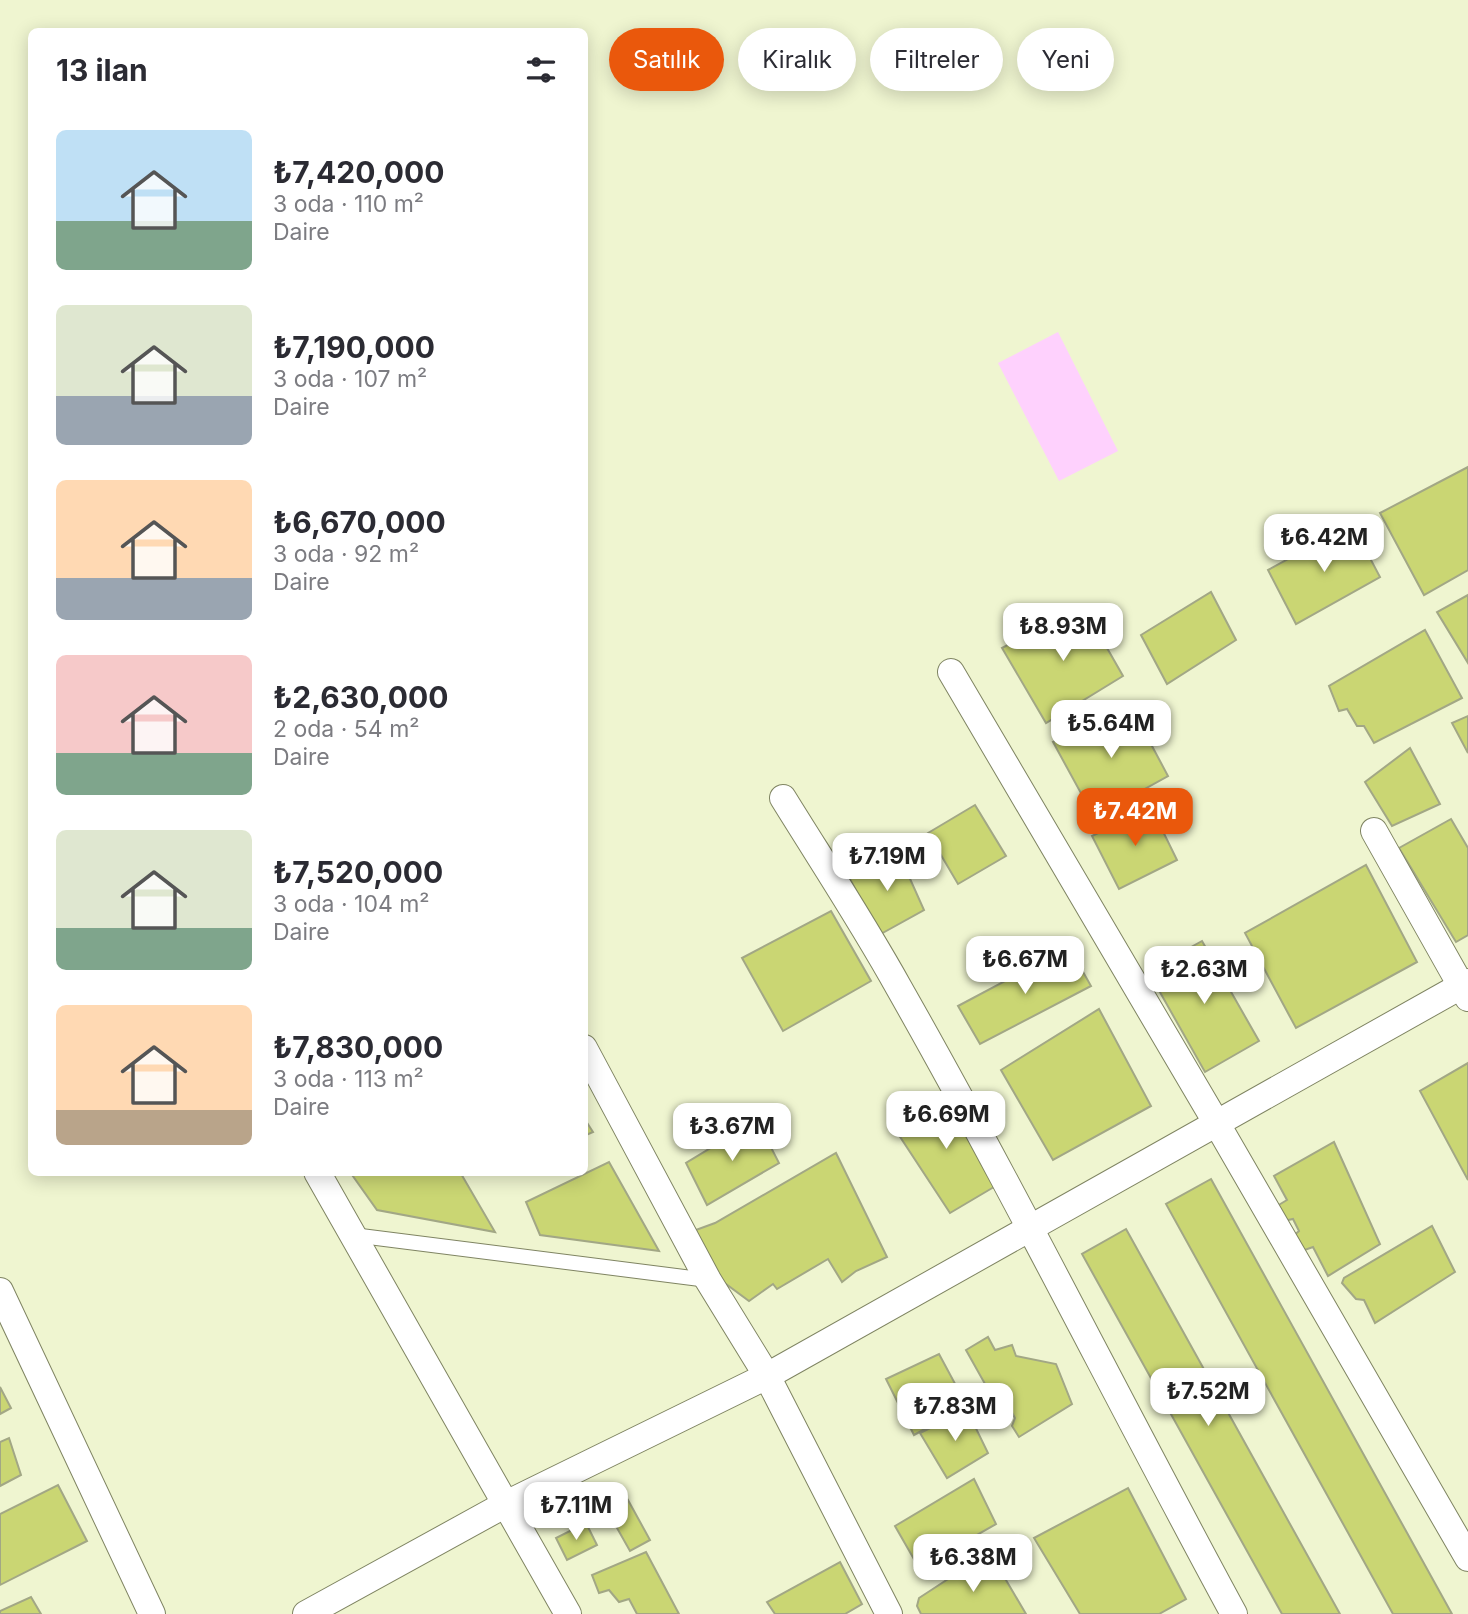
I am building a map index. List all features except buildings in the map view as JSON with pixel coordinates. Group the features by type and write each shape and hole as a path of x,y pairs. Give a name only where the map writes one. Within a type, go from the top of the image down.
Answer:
{"street":[{"path":"951,672 1468,1558"},
{"path":"783,798 898,985 1032,1229 1143,1447 1234,1614"},
{"path":"306,1614 506,1504 767,1376 1466,988 1374,831"},
{"path":"588,1055 708,1280 767,1376 888,1614"},
{"path":"319,1176 568,1614"},
{"path":"0,1291 152,1614"}],"lane":[{"path":"353,1235 708,1280"}],"shaded area":[{"path":"1058,332 1118,451 1059,481 998,363"}]}
